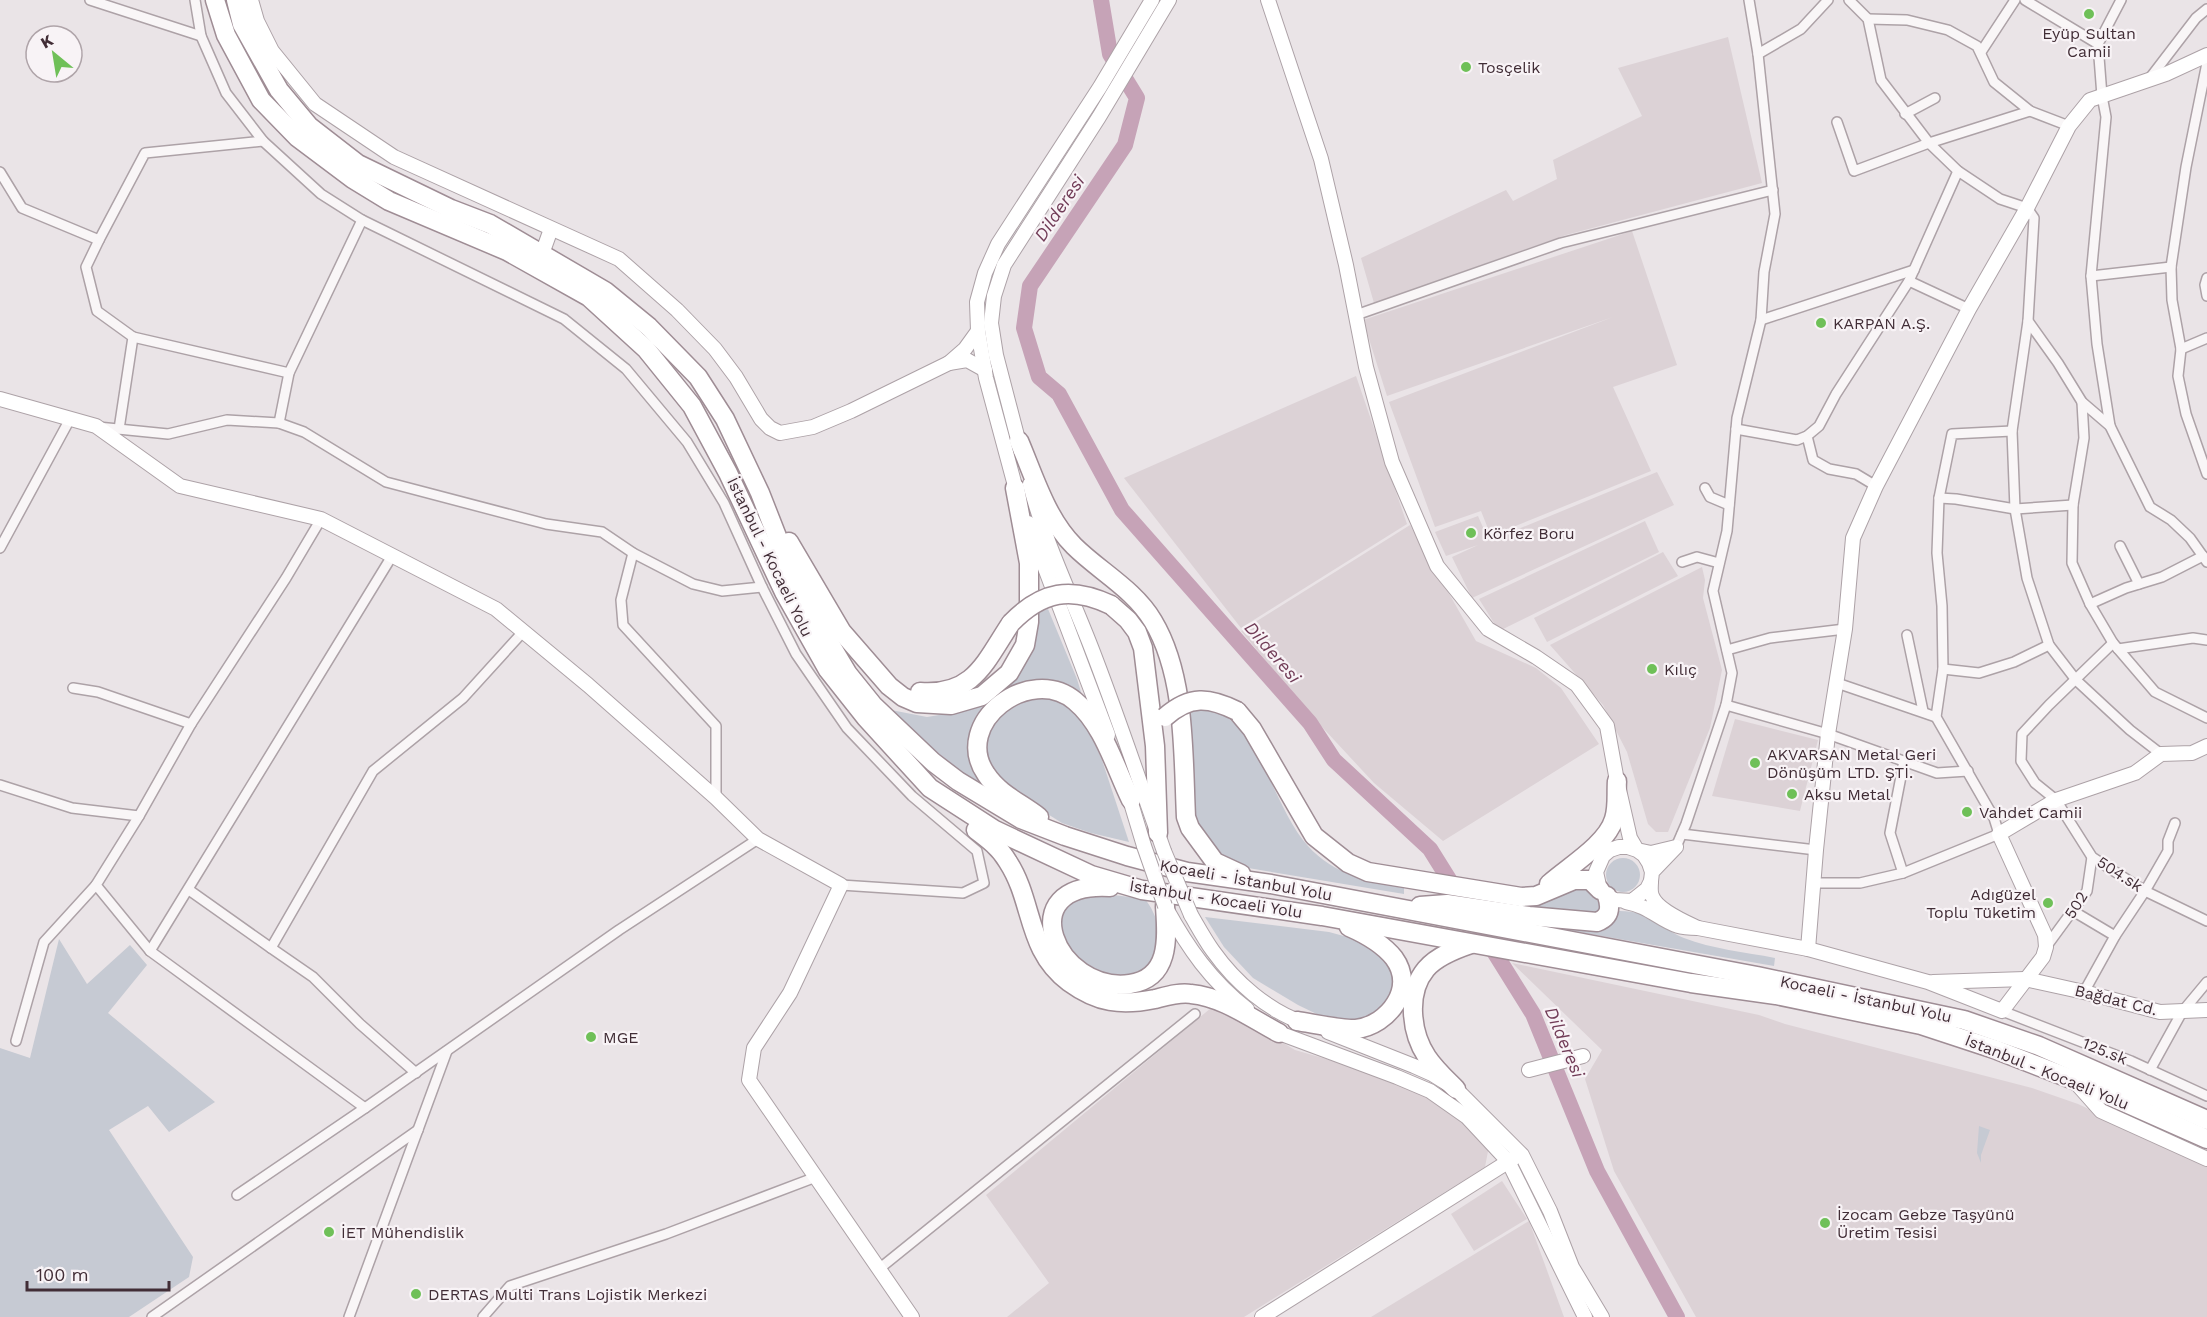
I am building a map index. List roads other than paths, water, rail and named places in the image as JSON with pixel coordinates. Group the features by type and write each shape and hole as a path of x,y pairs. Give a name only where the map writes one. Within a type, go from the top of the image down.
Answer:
{"highway":[{"name":"İstanbul - Kocaeli Yolu","path":"215,0 226,35 261,100 297,137 353,179 389,201 507,251 589,297 646,349 692,406 728,473 784,592 828,670 866,718 930,788 995,830 1091,876 1142,890 1322,916 1691,984 1776,995 1921,1025 1994,1048 2074,1080 2207,1139"},
{"name":"Kocaeli - İstanbul Yolu","path":"236,0 242,24 279,90 309,126 358,164 451,209 490,224 605,291 649,327 698,377 725,419 760,493 798,590 848,674 873,705 912,745 958,781 1021,819 1127,856 1187,872 1271,884 1392,907 1443,911 1507,921 1964,1020 2039,1046 2207,1120"},
{"path":"1018,441 1046,506 1058,526 1073,545 1121,585 1142,606 1160,634 1171,667 1182,719 1186,817 1190,828 1215,862 1271,884"},
{"path":"760,493 842,632 889,686 903,698 917,703 951,705 982,696 1009,673 1025,645 1029,622 1029,563 1015,488"},
{"path":"853,645 900,685 915,692 938,694 951,690 974,677 1011,622 1022,611 1045,598 1060,593 1093,597 1111,605 1128,620 1137,632 1143,648 1155,746 1161,842"},
{"path":"1065,836 998,789 984,772 978,753 979,733 991,713 1017,693 1033,688 1054,690 1073,699 1090,716 1131,800"},
{"path":"1155,746 1165,717 1174,709 1209,699 1237,711 1252,729 1314,836 1348,863 1368,872 1521,897 1536,896 1566,882 1590,880 1610,896 1609,912 1605,919 1597,922 1507,921"},
{"path":"1495,892 1534,891 1547,886 1587,853 1608,832 1614,820 1617,781"},
{"path":"930,788 958,815 995,845 1008,862 1018,881 1038,945 1067,981 1105,1002 1143,1002 1190,993 1214,999 1279,1033"},
{"path":"1142,890 1094,886 1070,892 1061,900 1052,918 1051,929 1056,945 1068,961 1099,981 1112,984 1140,982 1152,975 1164,956 1167,942 1165,906"},
{"path":"1297,1021 1356,1029 1377,1022 1388,1015 1401,994 1400,969 1394,958 1383,947 1362,933 1322,916"},
{"path":"1456,1089 1426,1056 1415,1032 1413,1013 1419,980 1427,968 1454,950 1471,944"}],"main road":[{"path":"251,0 257,21 272,51 315,104 394,158 619,259 677,310 715,349 736,377 761,419 770,428 780,433 813,428 949,363 966,349 978,331"},
{"path":"1152,0 1101,87 998,244 985,273 977,302 978,331 985,370 1015,488 1131,800 1165,906 1185,943 1201,965 1238,1002 1279,1033 1430,1091 1467,1117 1508,1161 1585,1317"},
{"path":"1169,0 1099,117 1004,265 994,296 991,323 996,356 1035,504 1107,690 1161,842 1191,915 1212,951 1240,983 1268,1004 1297,1021 1356,1041 1432,1074 1456,1089 1522,1155 1550,1211 1572,1267 1602,1317"},
{"path":"1268,0 1321,159 1366,367 1392,462 1437,566 1488,629 1536,657 1577,685 1607,726 1630,838 1649,863 1652,896 1666,911 1698,928"},
{"path":"1808,949 1812,883 1828,734 1845,629 1853,538 1875,486 2027,208 2068,126 2090,100 2149,80 2207,55"},
{"path":"542,254 551,229"},
{"path":"949,363 967,360 985,370"},
{"path":"0,399 96,426 180,486 321,519 496,609 522,633 588,685 716,798 758,840 841,885 790,993 754,1048 749,1080 912,1317"},
{"path":"1679,840 1651,853 1619,847 1603,856 1596,872 1610,896 1641,905 1680,927 1698,928 1808,949 1928,982 2002,1011 2043,957 2046,947 2044,935 1999,834 2056,800 2134,772 2161,754 2192,753 2207,746"},
{"path":"1610,896 1641,896 1647,890 1651,876 1679,840"},
{"name":"Bağdat Cd.","path":"1928,982 2025,979 2160,1012 2207,1010"},
{"path":"1529,1070 1583,1056"},
{"path":"2074,1080 2101,1111 2207,1159"},
{"path":"1262,1317 1508,1161 1522,1155"}],"street":[{"path":"90,0 201,36"},
{"path":"195,0 201,36 226,93 263,141 321,194 362,220 564,320 626,369 687,442 724,503 762,587 796,654 847,728 912,796 977,851 984,883 963,893 841,885"},
{"path":"1749,0 1758,54 1775,214 1764,272 1761,320 1736,429 1727,531 1713,591 1732,673 1726,705 1679,840 1816,850"},
{"path":"1758,54 1801,29 1828,0"},
{"path":"1849,0 1869,19 1881,80 1929,143 1958,171 2000,199 2027,208 2034,218 2028,321 2012,431 2015,509 2027,578 2049,645 2076,680 2130,730 2161,754"},
{"path":"1981,52 2015,0"},
{"path":"2025,0 2098,44"},
{"path":"2090,604 2205,559 2190,538 2171,520 2150,507 2110,426 2097,344 2091,276 2106,117 2098,44 2121,0"},
{"path":"2149,80 2196,18 2207,9"},
{"path":"1869,19 1907,20 1948,30 1977,46 1994,82 2030,111 2068,126"},
{"path":"2207,63 2186,167 2171,267 2172,300 2181,349 2178,376 2186,414 2207,474"},
{"path":"1905,114 1935,98"},
{"path":"1837,122 1854,171 1929,143 2030,111"},
{"path":"263,141 145,153 86,267 97,311 133,337 289,373"},
{"path":"1736,429 1797,440 1807,436 1819,426 1836,394 1909,281 1958,171"},
{"path":"0,172 22,208 99,240"},
{"path":"1356,315 1561,243 1773,190"},
{"path":"279,423 289,373 362,220"},
{"path":"2091,276 2171,267"},
{"path":"1761,320 1914,270"},
{"path":"2207,278 2205,285 2207,296"},
{"path":"1909,281 1970,309"},
{"path":"2028,321 2082,402 2110,426"},
{"path":"119,429 133,337"},
{"path":"2181,349 2207,338"},
{"path":"2082,402 2084,438 2073,505 2073,563 2090,604 2115,646 2155,692 2207,718"},
{"path":"0,548 70,419"},
{"path":"96,426 168,434 227,420 279,423 304,432 386,482 546,524 602,532 633,553 693,584 722,591 762,587"},
{"path":"1936,717 1943,669 1942,606 1937,554 1939,498 1952,434 2012,431"},
{"path":"1807,436 1813,460 1829,470 1856,474 1875,486"},
{"path":"1705,488 1710,497 1729,506"},
{"path":"1939,498 2015,509 2073,505"},
{"path":"15,1041 44,942 96,885 139,816 191,724 286,579 321,519"},
{"path":"2120,546 2139,584"},
{"path":"633,553 621,600 623,626 716,726 716,798"},
{"path":"150,951 392,556"},
{"path":"1682,562 1697,558 1719,563"},
{"path":"1727,650 1770,638 1845,629"},
{"path":"271,948 373,771 463,698 522,633"},
{"path":"1907,635 1923,711"},
{"path":"2115,646 2193,638 2207,640"},
{"path":"1943,669 1979,673 2014,662 2049,645"},
{"name":"504.sk","path":"2115,646 2049,705 2022,734 2021,761 2035,783 2056,800 2092,857 2145,891 2207,921"},
{"path":"1812,883 1860,883 1903,873 1999,834 1994,818 1936,717 1837,683"},
{"path":"73,688 98,692 191,724"},
{"path":"1726,705 1828,734 1937,773 1968,771"},
{"path":"1903,873 1890,833 1904,761"},
{"path":"0,784 72,808 139,816"},
{"path":"2084,992 2115,936 2168,851 2168,841 2175,823"},
{"path":"237,1195 619,930 758,840"},
{"name":"502","path":"2046,947 2087,891 2092,857"},
{"path":"96,885 150,951 365,1108"},
{"path":"189,890 313,977 360,1024 416,1073"},
{"path":"2073,911 2115,936"},
{"path":"2150,1070 2182,1012 2207,982"},
{"name":"125.sk","path":"2002,1011 2150,1070 2207,1096"},
{"path":"879,1269 1195,1014"},
{"path":"353,1315 447,1051"},
{"path":"152,1317 418,1130"},
{"path":"483,1317 510,1286 666,1234 816,1177"}],"waterway":[{"name":"Dilderesi","path":"1101,0 1110,54 1137,98 1125,145 1030,286 1024,328 1039,377 1059,394 1122,510 1310,723 1334,760 1430,849 1533,1014 1597,1171 1677,1317"}],"place":[{"name":"Eyüp Sultan Camii","path":"2089,14"},
{"name":"Tosçelik","path":"1466,67"},
{"name":"KARPAN A.Ş.","path":"1821,323"},
{"name":"Körfez Boru","path":"1471,533"},
{"name":"Kılıç","path":"1652,669"},
{"name":"AKVARSAN Metal Geri Dönüşüm LTD. ŞTİ.","path":"1755,763"},
{"name":"Aksu Metal","path":"1792,794"},
{"name":"Vahdet Camii","path":"1967,812"},
{"name":"Adıgüzel Toplu Tüketim","path":"2048,903"},
{"name":"MGE","path":"591,1037"},
{"name":"İzocam Gebze Taşyünü Üretim Tesisi","path":"1825,1223"},
{"name":"İET Mühendislik","path":"329,1232"},
{"name":"DERTAS Multi Trans Lojistik Merkezi","path":"416,1294"}]}
